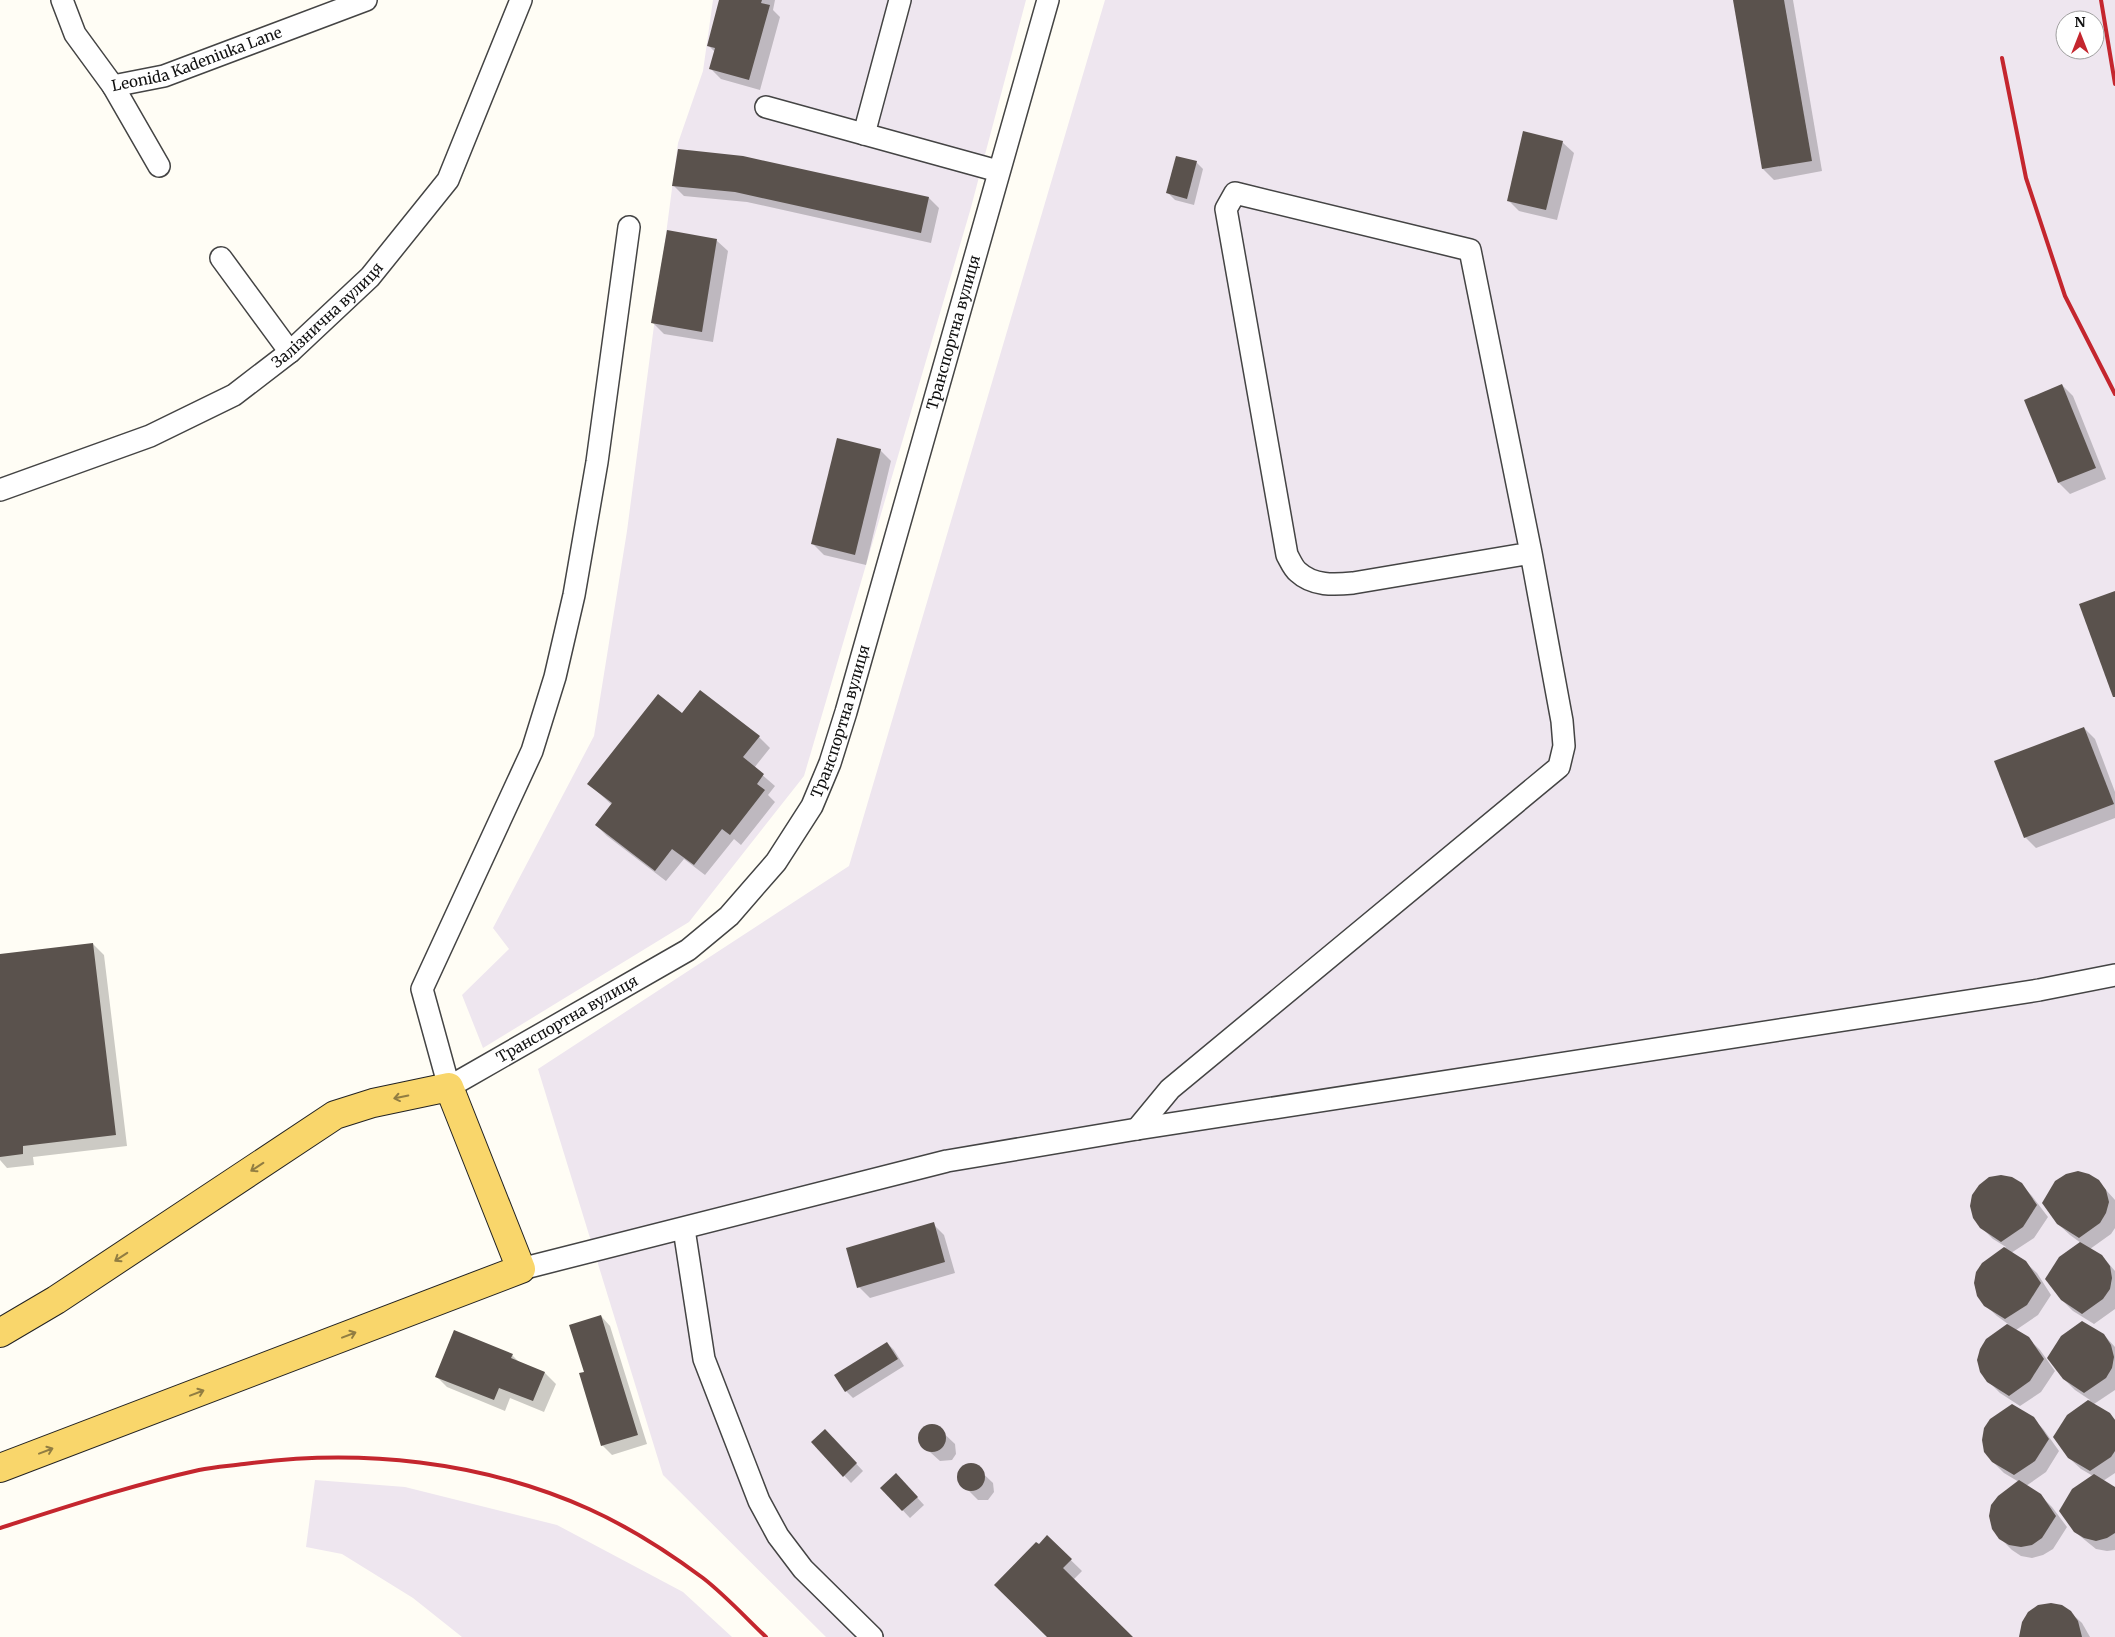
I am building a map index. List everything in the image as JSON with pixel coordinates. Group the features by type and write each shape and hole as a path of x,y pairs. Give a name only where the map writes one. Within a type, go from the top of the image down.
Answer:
{"main road":[{"path":"0,1333 56,1300 336,1115 373,1103 449,1087 522,1269 0,1468"}],"street":[{"path":"62,0 75,34 114,86"},
{"name":"Leonida Kadeniuka Lane","path":"159,166 114,86 164,76 366,0"},
{"name":"Залізнична вулиця","path":"0,490 150,436 234,395 290,352 370,277 448,180 521,0"},
{"path":"864,134 900,0"},
{"name":"Транспортна вулиця","path":"449,1087 688,950 729,916 770,869 812,806 830,763 846,712 1048,0"},
{"path":"766,107 998,171"},
{"path":"1137,1129 1170,1089 1559,767 1564,746 1562,721 1531,553 1470,250 1235,193 1226,210 1287,555 1297,572 1312,581 1332,585 1531,553"},
{"path":"449,1087 422,989 532,751 555,677 574,595 597,462 628,226"},
{"path":"220,258 290,352"},
{"path":"522,1269 947,1162 1137,1129 2039,990 2115,975"},
{"path":"684,1229 704,1359 759,1502 778,1536 803,1569 872,1637"}],"shaded area":[{"path":"713,0 1026,0 970,211 804,776 689,922 483,1048 462,995 509,949 493,928 594,736 627,531 678,143 703,71"},
{"path":"1105,0 2115,0 2115,1637 826,1637 663,1475 538,1069 849,866"},
{"path":"315,1480 405,1487 557,1525 683,1592 732,1637 462,1637 413,1598 342,1554 306,1547"}],"building":[{"path":"719,0 762,0 761,3 770,5 749,80 709,69 715,48 707,46"},
{"path":"1733,0 1784,0 1812,161 1762,169"},
{"path":"1523,131 1563,141 1546,210 1507,201"},
{"path":"678,149 743,156 929,197 921,233 735,192 672,186"},
{"path":"1176,156 1197,161 1187,199 1166,193"},
{"path":"667,230 717,239 702,332 651,323"},
{"path":"2062,384 2096,468 2058,483 2024,400"},
{"path":"837,438 881,449 855,555 811,544"},
{"path":"2115,591 2115,697 2113,697 2079,604"},
{"path":"700,690 760,736 743,757 764,774 757,784 765,790 730,835 722,829 694,865 672,849 655,871 595,825 612,803 587,784 658,694 682,713"},
{"path":"2084,727 2114,804 2024,838 1994,761"},
{"path":"93,943 116,1135 23,1146 23,1154 0,1157 0,954"},
{"path":"2078,1171 2089,1174 2099,1180 2106,1190 2109,1202 2106,1213 2100,1223 2079,1238 2057,1224 2042,1203 2055,1181 2066,1174"},
{"path":"2001,1175 2012,1177 2022,1183 2037,1205 2023,1227 2001,1242 1980,1228 1973,1218 1970,1206 1972,1195 1979,1185 1989,1177"},
{"path":"934,1222 945,1262 857,1288 846,1248"},
{"path":"2080,1242 2102,1255 2110,1266 2112,1278 2110,1289 2103,1299 2082,1314 2061,1300 2045,1279 2059,1257"},
{"path":"2004,1247 2026,1261 2041,1283 2027,1305 2005,1319 1984,1306 1977,1296 1974,1283 1976,1272 1982,1263"},
{"path":"601,1315 638,1435 601,1446 579,1373 584,1372 569,1325"},
{"path":"2082,1321 2104,1334 2111,1345 2114,1357 2112,1368 2106,1378 2084,1393 2063,1379 2047,1358 2061,1336"},
{"path":"2007,1324 2029,1337 2044,1359 2030,1381 2009,1396 1987,1382 1980,1372 1977,1360 1980,1349 1986,1339"},
{"path":"454,1330 513,1354 511,1358 545,1372 533,1401 499,1388 494,1400 435,1377"},
{"path":"887,1342 898,1359 845,1392 834,1375"},
{"path":"2088,1400 2110,1413 2115,1420 2115,1451 2111,1457 2090,1471 2068,1458 2053,1437 2067,1415"},
{"path":"2012,1404 2034,1417 2049,1439 2035,1461 2014,1475 1992,1462 1984,1452 1982,1440 1984,1428 1990,1419"},
{"path":"932,1424 942,1428 946,1438 942,1448 932,1452 922,1448 918,1438 922,1428"},
{"path":"825,1429 857,1463 843,1477 811,1442"},
{"path":"971,1463 981,1467 985,1477 981,1487 971,1491 961,1487 957,1477 961,1467"},
{"path":"896,1473 918,1497 902,1511 880,1488"},
{"path":"2094,1474 2115,1487 2115,1533 2107,1538 2096,1541 2084,1538 2074,1532 2059,1511 2072,1489"},
{"path":"2019,1480 2041,1494 2056,1516 2042,1538 2032,1545 2021,1547 2009,1545 1999,1539 1992,1529 1989,1516 1991,1505 1998,1496"},
{"path":"1047,1535 1072,1559 1063,1568 1133,1637 1047,1637 994,1585 1036,1542 1039,1544"},
{"path":"2051,1603 2062,1605 2071,1611 2078,1621 2082,1637 2019,1637 2022,1622 2028,1612 2038,1605"}],"railway":[{"path":"2101,0 2115,84"},
{"path":"2002,58 2026,178 2065,296 2115,394"},
{"path":"0,1528 124,1489 210,1468 288,1459 332,1458 420,1462 506,1479 548,1493 604,1516 648,1540 703,1578 766,1637"}]}
